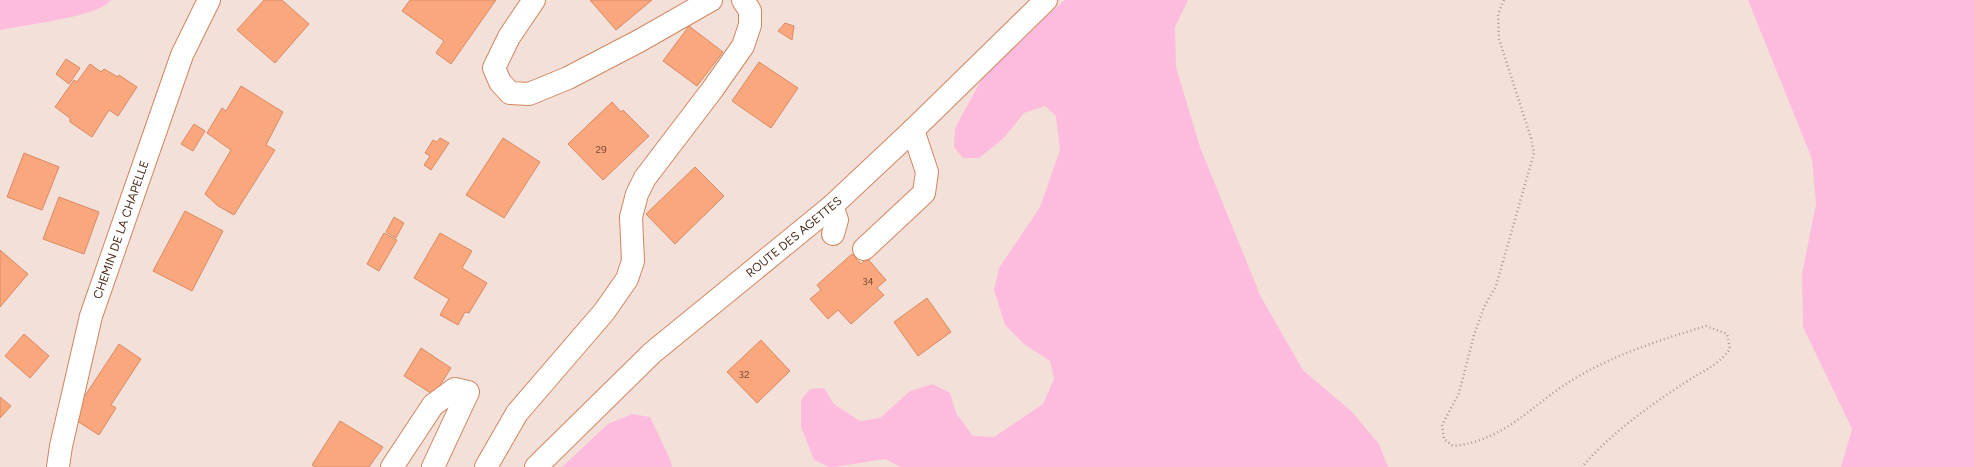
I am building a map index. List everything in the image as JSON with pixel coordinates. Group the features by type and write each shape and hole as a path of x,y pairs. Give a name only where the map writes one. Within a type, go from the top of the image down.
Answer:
{"street":[{"name":"CHEMIN DE LA CHAPELLE","path":"58,467 61,446 91,316 182,55 209,0"},
{"path":"534,0 509,37 494,68 500,82 510,93 529,94 568,78 639,41 711,0"},
{"path":"486,467 517,413 596,322 628,279 633,261 631,217 637,194 645,178 712,90 743,46 750,25 750,11 743,0"},
{"name":"ROUTE DES AGETTES","path":"536,467 652,353 832,206 913,130 1046,0"},
{"path":"864,249 924,193 927,172 913,130"},
{"path":"832,206 837,220 833,234"},
{"path":"392,467 433,405 455,389 468,392 433,467"}],"path":[{"path":"1504,0 1498,14 1499,39 1531,138 1534,153 1496,286 1484,307 1474,335 1459,392 1442,425 1444,439 1453,446 1466,445 1491,437 1520,419 1556,388 1581,374 1623,355 1706,326 1727,334 1730,350 1720,362 1686,382 1628,424 1594,453 1582,467"}],"shaded area":[{"path":"0,0 111,0 104,6 77,16 0,30"},
{"path":"1065,0 1188,0 1175,27 1176,67 1200,147 1261,297 1303,370 1352,412 1379,444 1388,467 901,467 885,459 829,467 814,460 801,427 801,400 810,389 824,388 834,404 860,421 880,418 910,391 933,384 950,393 956,413 973,436 994,437 1043,404 1054,379 1050,361 1024,344 1005,325 994,290 999,268 1040,207 1060,150 1056,116 1045,106 1024,113 1004,138 979,158 963,158 954,147 955,128 984,75 1019,39"},
{"path":"1748,0 1974,0 1974,467 1841,467 1852,429 1803,327 1802,274 1816,204 1812,159"},
{"path":"632,414 650,417 670,459 672,467 562,467 608,424"}],"building":[{"path":"264,0 282,0 309,24 275,63 237,30"},
{"path":"410,0 496,0 451,64 436,53 444,41 402,11"},
{"path":"590,0 652,0 616,30"},
{"path":"785,23 794,26 792,40 778,31"},
{"path":"689,26 723,52 697,86 663,61"},
{"path":"66,59 80,68 69,84 56,74"},
{"path":"759,62 798,88 771,128 732,101"},
{"path":"90,64 101,72 104,69 118,77 119,75 137,87 118,116 109,110 92,137 70,122 70,118 55,107 74,80 77,82"},
{"path":"241,86 283,112 266,145 275,150 234,215 218,206 205,194 231,150 207,133 222,108 226,111"},
{"path":"612,102 621,112 623,110 649,136 603,180 568,144"},
{"path":"194,124 205,131 193,151 181,144"},
{"path":"440,138 449,143 431,170 424,165 430,156 425,153 433,140 437,142"},
{"path":"503,138 540,162 504,218 466,195"},
{"path":"24,153 59,167 42,210 7,197"},
{"path":"695,167 724,196 675,244 646,214"},
{"path":"59,197 99,212 84,254 43,239"},
{"path":"185,211 223,231 192,291 153,271"},
{"path":"394,217 404,223 396,238 386,232"},
{"path":"384,233 397,240 379,271 367,264"},
{"path":"440,233 472,251 462,268 487,283 469,313 465,312 458,325 440,315 449,299 414,278"},
{"path":"0,250 28,274 0,307"},
{"path":"852,254 861,264 867,258 886,280 877,288 884,295 851,324 838,310 828,319 810,299 821,290 817,285"},
{"path":"927,298 951,332 918,356 894,322"},
{"path":"24,334 49,356 30,378 5,356"},
{"path":"761,340 790,371 757,403 727,372"},
{"path":"119,344 141,359 111,405 116,408 99,435 71,417"},
{"path":"421,348 451,368 434,395 404,376"},
{"path":"0,397 11,406 0,418"},
{"path":"340,421 383,447 369,467 315,467 312,465"}]}
